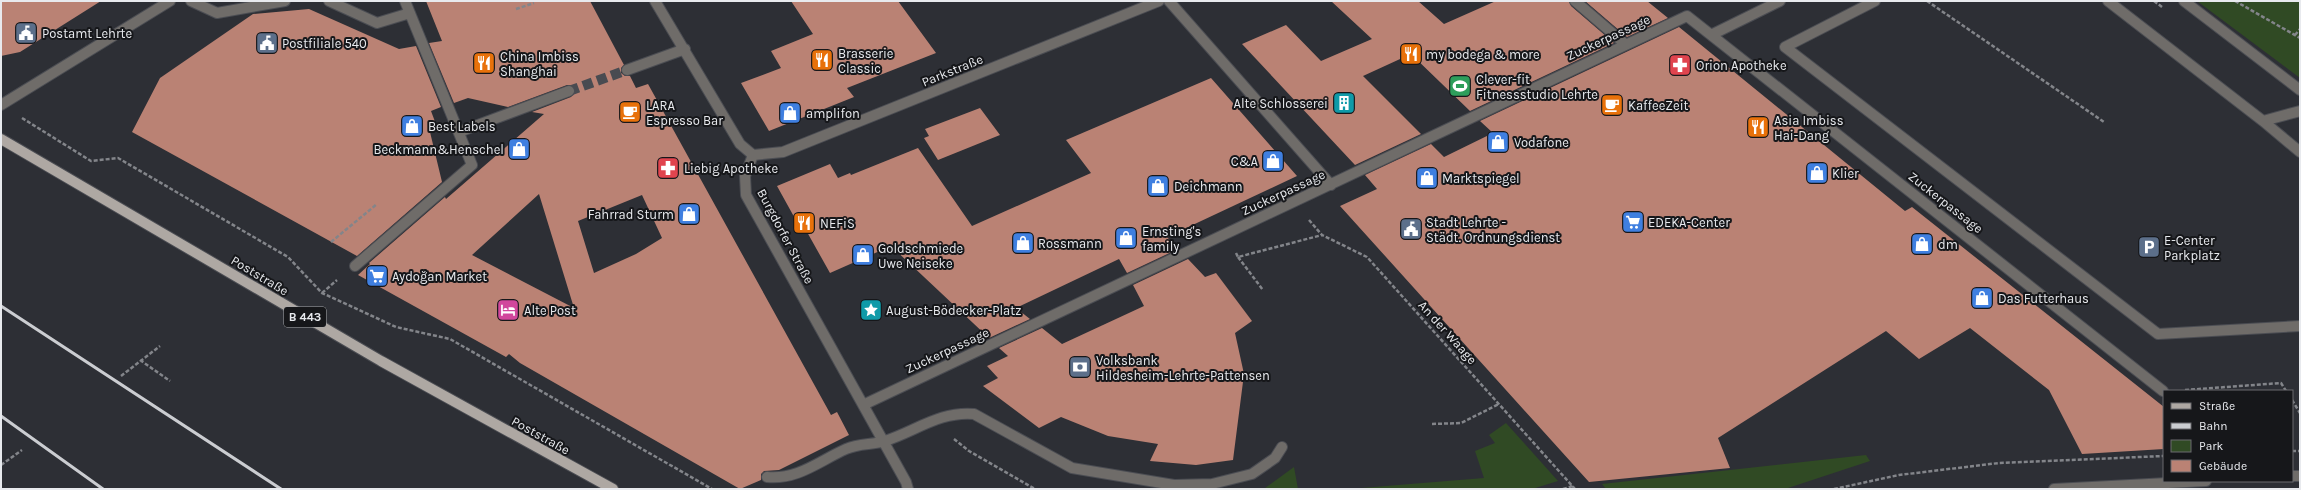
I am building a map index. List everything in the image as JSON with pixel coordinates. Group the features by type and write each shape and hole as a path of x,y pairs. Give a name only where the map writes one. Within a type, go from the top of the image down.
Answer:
{"main road":[{"name":"Poststraße","path":"1,139 290,309 544,453 613,489"}],"street":[{"path":"4,103 170,1"},
{"path":"191,1 217,13 285,1"},
{"path":"329,1 377,24 410,13"},
{"path":"355,266 472,165 405,1"},
{"path":"656,1 740,144 753,155"},
{"name":"Parkstraße","path":"753,155 783,152 1159,1"},
{"path":"1169,1 1331,185"},
{"path":"1575,1 1625,44"},
{"path":"1711,35 1780,1"},
{"path":"1875,1 1785,47 2158,334 2300,326"},
{"path":"2108,1 2263,121 2300,152"},
{"path":"2184,1 2300,90"},
{"name":"Zuckerpassage","path":"863,405 1295,203 1625,44 1687,16 2163,391"},
{"path":"627,70 685,49"},
{"path":"459,132 569,90"},
{"path":"2263,121 2300,111"},
{"name":"Burgdorfer Straße","path":"753,155 745,176 746,195 884,441 906,482 908,489"},
{"path":"767,477 778,480 792,476 852,446 884,441 947,414 964,412 974,414 1072,468 1174,485 1212,484 1252,474 1275,458 1282,447"},
{"path":"2054,489 2187,482"}],"path":[{"path":"1927,1 2104,122"},
{"path":"2235,1 2300,38"},
{"path":"516,9 534,3"},
{"path":"2295,35 2300,29"},
{"path":"4,103 26,122 91,161 118,158 288,257 322,293 396,327 450,339 712,489"},
{"name":"An der Waage","path":"1295,203 1322,235 1367,257 1576,489"},
{"path":"331,242 377,204"},
{"path":"1229,233 1238,257 1263,290"},
{"path":"1238,257 1322,235"},
{"path":"120,376 160,346"},
{"path":"140,360 170,381"},
{"path":"2183,390 2281,383 2285,390"},
{"path":"2293,402 2300,413"},
{"path":"1432,424 1461,423 1499,404"},
{"path":"931,421 969,451 1035,489"},
{"path":"1,465 22,450"},
{"path":"1834,489 1899,475 1999,463 2163,456"},
{"path":"1563,489 1573,486"}],"green space":[{"path":"2197,1 2300,1 2300,78"},
{"path":"1506,423 1558,481 1532,489 1349,489 1484,478 1475,451 1495,443 1489,435"},
{"path":"1866,455 1870,461 1785,489 1606,489 1602,484"},
{"path":"1294,467 1298,489 1265,489 1265,488"}],"building":[{"name":"Postamt Lehrte","path":"1,1 101,1 20,52 1,56"},
{"path":"426,1 590,1 624,65 621,68 621,73 625,76 630,76 636,88 648,84 831,415 837,412 849,435 779,470 764,471 761,474 761,480 740,489 520,363 509,354 506,357 358,275 370,264 369,263 445,197 446,199 544,114 532,112 571,97 575,92 573,86 567,85 508,107 468,98 454,103 429,43 442,41","holes":["539,194 574,308 472,255","642,195 662,238 636,254 594,273 578,221"]},
{"path":"791,1 898,1 936,53 847,88 854,97 769,131 741,83 781,68 771,51 813,34"},
{"path":"1331,1 1418,1 1444,24 1496,1 1569,1 1571,6 1614,43 1470,111 1411,54 1363,76 1421,134 1355,165 1242,44 1286,25 1321,61 1372,39"},
{"path":"1585,1 1647,1 1668,18 1627,37"},
{"path":"309,9 399,49 416,46 441,107 431,111 437,127 430,132 442,182 357,256 132,132 160,78 253,14"},
{"path":"1679,27 1905,211 1912,207 2163,406 2163,449 2082,454 2049,390 1970,328 1919,359 1886,331 1718,438 1730,468 1589,482 1340,206 1377,189 1365,175 1431,144 1444,157 1493,133 1480,121"},
{"path":"1211,78 1297,176 1167,237 1178,249 1127,273 1119,259 1016,308 1030,319 989,338 891,246 830,273 807,232 803,233 777,186 830,164 838,178 850,173 851,175 918,148 972,226 1091,173 1066,140"},
{"path":"980,108 1000,135 938,160 924,138 929,136 925,129"},
{"path":"1188,259 1205,277 1216,273 1252,321 1235,333 1244,374 1233,460 1196,465 1150,461 1158,444 1108,436 1061,417 1039,428 983,386 998,378 987,366 1008,356 999,348 1042,328 1062,344 1144,306 1133,285"}],"tunnel":[{"path":"569,91 627,70"}],"railway":[{"path":"1,306 281,489"},
{"path":"1,416 103,489"}],"place":[{"name":"Postamt Lehrte","path":"26,33"},
{"name":"Postfiliale 540","path":"267,43"},
{"name":"my bodega & more","path":"1411,54"},
{"name":"Brasserie Classic","path":"822,60"},
{"name":"China Imbiss Shanghai","path":"484,63"},
{"name":"Orion Apotheke","path":"1680,65"},
{"name":"Clever-fit Fitnessstudio Lehrte","path":"1460,86"},
{"name":"Alte Schlosserei","path":"1344,103"},
{"name":"KaffeeZeit","path":"1612,105"},
{"name":"LARA Espresso Bar","path":"630,112"},
{"name":"amplifon","path":"790,113"},
{"name":"Best Labels","path":"412,126"},
{"name":"Asia Imbiss Hai-Dang","path":"1758,127"},
{"name":"Vodafone","path":"1498,142"},
{"name":"Beckmann&Henschel","path":"519,149"},
{"name":"C&A","path":"1273,161"},
{"name":"Liebig Apotheke","path":"668,168"},
{"name":"Klier","path":"1817,173"},
{"name":"Marktspiegel","path":"1427,178"},
{"name":"Deichmann","path":"1158,186"},
{"name":"Fahrrad Sturm","path":"689,214"},
{"name":"EDEKA-Center","path":"1633,222"},
{"name":"NEFiS","path":"804,223"},
{"name":"Stadt Lehrte - Städt. Ordnungsdienst","path":"1411,229"},
{"name":"Ernsting's family","path":"1126,238"},
{"name":"Rossmann","path":"1023,243"},
{"name":"dm","path":"1922,244"},
{"name":"E-Center Parkplatz","path":"2149,247"},
{"name":"Goldschmiede Uwe Neiseke","path":"863,255"},
{"name":"Aydoğan Market","path":"377,276"},
{"name":"Das Futterhaus","path":"1982,298"},
{"name":"Alte Post","path":"508,310"},
{"name":"August-Bödecker-Platz","path":"871,310"},
{"name":"Volksbank Hildesheim-Lehrte-Pattensen","path":"1080,367"}]}
